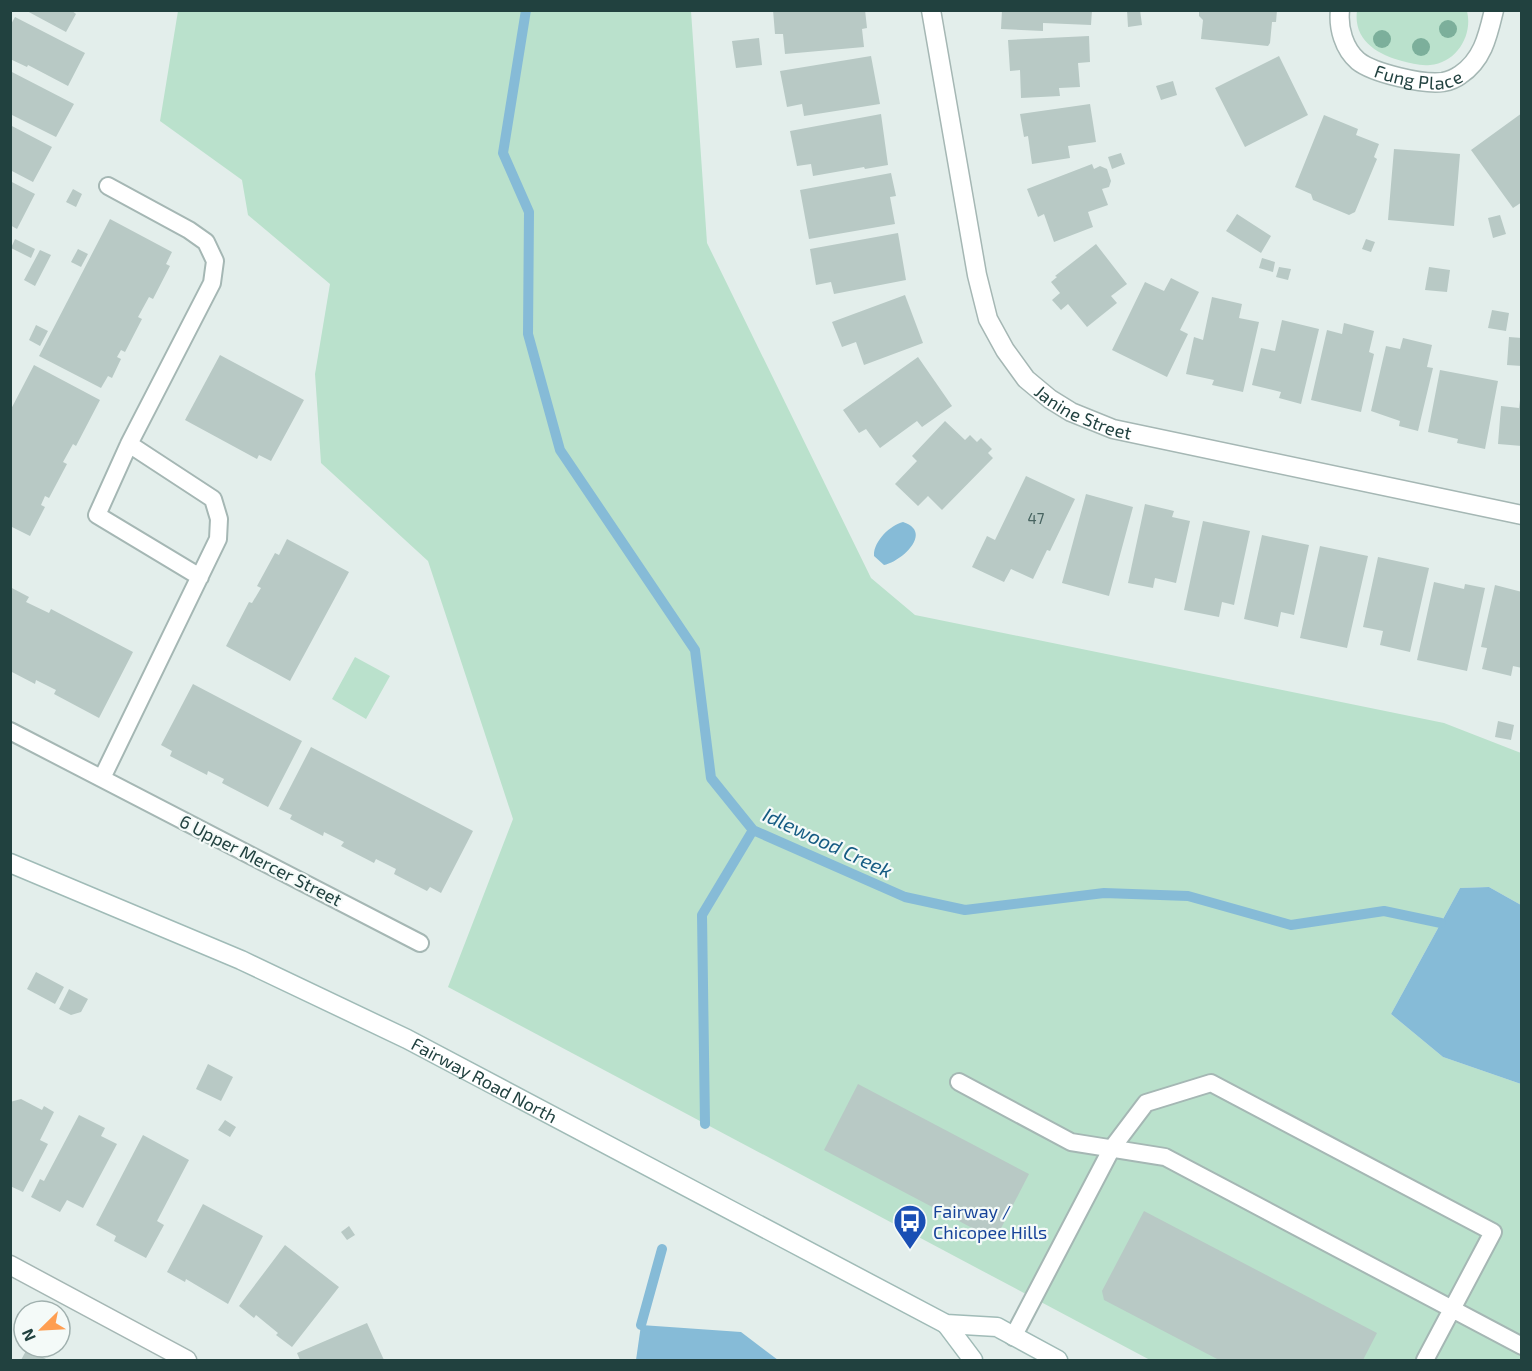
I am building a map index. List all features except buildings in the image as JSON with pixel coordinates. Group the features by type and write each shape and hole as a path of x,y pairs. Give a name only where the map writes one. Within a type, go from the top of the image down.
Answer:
{"street":[{"name":"Janine Street","path":"931,10 977,275 988,319 1005,350 1026,379 1050,399 1071,412 1113,429 1521,515"},
{"name":"Fung Place","path":"1340,10 1341,32 1348,49 1358,61 1372,69 1427,82 1445,82 1460,75 1473,64 1482,51 1494,10"},
{"name":"Fairway Road North","path":"10,863 241,960 407,1039 946,1324 996,1327 1058,1360"},
{"path":"10,1265 187,1360"},
{"name":"Fairway Road North","path":"946,1324 972,1360"}],"lane":[{"path":"108,186 198,236 206,242 215,261 212,283 129,444 97,515 200,577"},
{"path":"102,778 218,539 219,519 213,499 129,444"},
{"name":"6 Upper Mercer Street","path":"10,731 420,943"},
{"path":"959,1082 1071,1142 1165,1157 1521,1346"},
{"path":"1013,1336 1112,1148 1146,1103 1211,1083 1493,1232 1425,1360"}],"green space":[{"path":"178,11 691,11 707,243 871,578 915,615 1444,723 1521,753 1521,905 1489,887 1460,888 1391,1014 1443,1057 1521,1084 1521,1360 1150,1360 448,987 513,819 428,561 321,463 315,374 330,284 248,215 242,180 160,121"},
{"path":"1357,11 1467,11 1468,29 1461,46 1448,59 1430,65 1416,64 1384,55 1369,45 1359,30"},
{"path":"355,657 390,676 366,719 332,699"}],"water":[{"path":"903,522 912,527 916,533 912,546 906,553 884,565 874,556 876,545 888,530"},
{"path":"1489,887 1521,905 1521,1084 1443,1057 1391,1014 1460,888"},
{"path":"641,1325 741,1332 778,1360 636,1360"}],"waterway":[{"name":"Idlewood Creek","path":"526,10 503,153 529,212 528,334 560,450 695,650 711,778 753,830 905,897 965,910 1104,893 1188,896 1291,925 1384,911 1441,923"},
{"path":"705,1124 702,915 753,830"},
{"path":"641,1325 662,1249"}],"place":[{"name":"Fairway / Chicopee Hills","path":"910,1250"}]}
